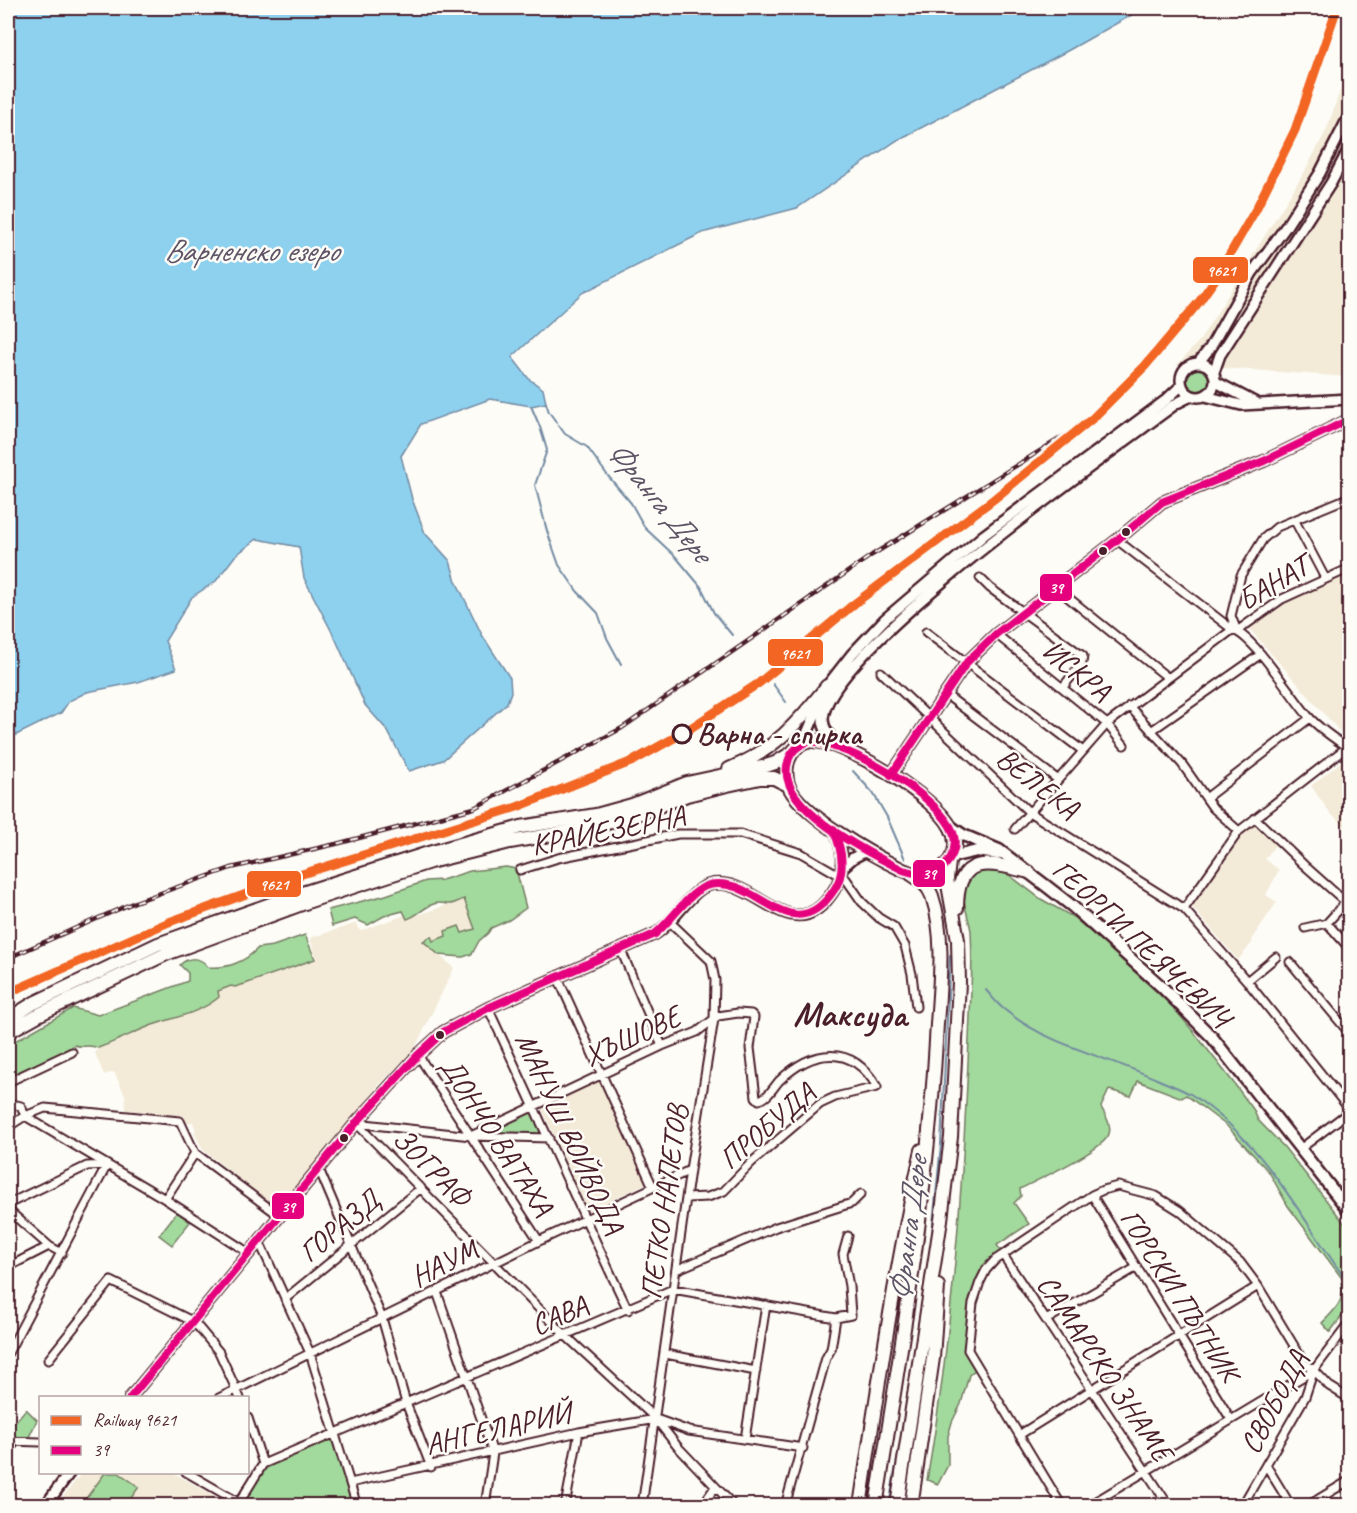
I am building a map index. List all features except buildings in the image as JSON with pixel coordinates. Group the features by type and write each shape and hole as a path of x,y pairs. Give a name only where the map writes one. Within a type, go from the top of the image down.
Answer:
{"highway":[{"path":"8,1019 34,1003 158,944 299,894 521,827 596,815 632,805 735,766 762,753 795,725 827,686"},
{"path":"701,779 766,766 793,752 803,743 820,741 862,758 891,775 932,806 950,826 954,837 948,887 957,933"},
{"path":"788,785 788,764 793,752"},
{"path":"8,1032 40,1014 166,954 310,901 419,866 510,842 590,828 638,814 687,795 723,786 760,778 774,778 788,785 804,805 833,829 866,851 911,874 926,886 932,896 939,935 940,971 927,1167 914,1266 876,1506"},
{"path":"911,874 935,873 950,859"},
{"path":"911,1506 933,1352 941,1220 954,1094 959,1005 958,888 969,869 978,864 990,863 1029,872"},
{"path":"860,1506 907,1216 932,1106"},
{"path":"897,1506 941,1220"}],"main road":[{"name":"ГЕОРГИ ПЕЯЧЕВИЧ","path":"950,826 963,835 984,842 1029,872 1096,927 1187,1011 1212,1037 1350,1212"},
{"name":"ГЕОРГИ ПЕЯЧЕВИЧ","path":"950,859 977,851 1008,856"}],"street":[{"path":"1199,363 1210,348 1252,273 1285,228 1320,173 1350,114"},
{"path":"1205,396 1210,393 1216,382 1214,372 1220,356 1331,183 1350,147"},
{"path":"1191,396 1184,390 1181,378 1187,367 1199,363 1205,364 1214,372"},
{"path":"1216,382 1258,404"},
{"path":"803,743 827,686 862,642 907,599 984,535 1166,400 1182,385"},
{"path":"838,747 825,728 823,717 825,710 843,679 872,645 989,544 1177,403 1191,396 1205,396 1236,405 1350,399"},
{"path":"891,775 967,662 996,634 1162,502 1264,461 1350,419"},
{"name":"БАНАТ","path":"1350,497 1277,527 1263,539 1241,575 1232,609 1235,631 1282,599 1350,568"},
{"path":"1295,520 1325,578"},
{"path":"1117,540 1235,631 1261,654 1310,718 1348,748 1239,831 1184,909"},
{"path":"980,578 990,588 1083,656 1082,663 1063,687"},
{"path":"1055,586 1167,677"},
{"path":"1015,829 1107,724 1229,631 1235,631"},
{"path":"926,632 1083,750"},
{"name":"ИСКРА","path":"996,634 1107,724 1124,745"},
{"path":"1151,731 1261,654"},
{"name":"ВЕЛЕКА","path":"881,672 1029,812 1184,909 1247,981 1350,1111"},
{"path":"945,694 1057,779"},
{"path":"1129,706 1182,764 1213,808 1239,831"},
{"path":"1206,798 1310,718"},
{"path":"1255,818 1304,866 1346,902"},
{"path":"132,1396 356,1123 418,1055 443,1032 557,976 655,934 671,923 696,892 710,884 727,884 792,915 812,912 824,904 836,887 841,872 842,849 833,829"},
{"name":"КPAЙEЗEPНA","path":"520,870 558,858 678,834 740,834 801,853 841,872"},
{"path":"841,872 853,858 866,851"},
{"path":"841,872 862,902 879,918 894,927 905,946 912,974 916,1007"},
{"path":"1305,928 1327,922 1346,902 1350,891"},
{"path":"1327,922 1350,949"},
{"name":"ПЕТКО НАПЕТОВ","path":"642,1506 714,1019 716,980 711,961 671,923"},
{"path":"620,948 662,1046"},
{"path":"1247,981 1276,957"},
{"path":"1290,962 1350,1034"},
{"path":"557,976 653,1187"},
{"name":"MАНУШ ВОЙВОДА","path":"488,1008 549,1138 584,1220 628,1310"},
{"name":"ПРOБУДA","path":"686,1198 708,1197 724,1191 752,1161 820,1104 835,1097 877,1087 871,1076 849,1058 821,1055 796,1068 780,1080 764,1099 759,1100 756,1097 750,1048 754,1017 750,1014 738,1013 718,1016 714,1019"},
{"name":"ХЪШОВЕ","path":"471,1136 662,1046 697,1032 714,1019"},
{"path":"8,1082 72,1052"},
{"name":"ДОНЧО ВАТАХА","path":"418,1055 539,1241"},
{"path":"8,1103 21,1106 25,1116 165,1199 249,1253"},
{"path":"8,1127 25,1116 45,1108 180,1121 195,1153 280,1216"},
{"path":"1300,1149 1350,1111"},
{"path":"356,1123 471,1136 549,1138"},
{"name":"ЗОГРАФ","path":"356,1123 566,1336 656,1419"},
{"path":"165,1199 195,1153"},
{"path":"8,1204 87,1166 107,1165"},
{"path":"8,1353 107,1165"},
{"path":"319,1169 382,1318 406,1403 431,1467"},
{"name":"НАУМ","path":"223,1396 539,1241 690,1170"},
{"path":"1062,1506 968,1350 973,1303 986,1270 995,1260 1103,1190 1118,1186 1166,1200 1233,1256 1258,1286 1305,1364 1329,1386 1350,1399"},
{"name":"ГОРАЗД","path":"285,1299 422,1188"},
{"path":"676,1270 776,1227 852,1203 861,1194"},
{"name":"ГОРСКИ ПЪТНИК","path":"1092,1195 1230,1418"},
{"path":"8,1210 49,1246 62,1253"},
{"path":"673,1290 836,1318 851,1315 843,1254 848,1236"},
{"path":"259,1241 310,1353 357,1506"},
{"path":"8,1267 49,1246"},
{"name":"САМАРСКО ЗНАМЕ","path":"1003,1255 1170,1506"},
{"path":"1046,1320 1137,1267"},
{"path":"48,1360 111,1281 194,1322 219,1352 239,1396"},
{"path":"1019,1435 1258,1286"},
{"name":"САВА","path":"263,1464 673,1290"},
{"path":"437,1292 493,1453 485,1506"},
{"path":"745,1439 766,1305"},
{"path":"785,1506 826,1358 831,1349 836,1318"},
{"name":"СВОБОДА","path":"1242,1506 1305,1397 1314,1370 1350,1322"},
{"path":"665,1354 756,1371"},
{"path":"1088,1506 1230,1418 1314,1370"},
{"path":"656,1419 689,1431 802,1448"},
{"path":"656,1419 677,1446 734,1506"},
{"name":"АНГЕЛАРИЙ","path":"350,1483 431,1467 579,1432 656,1419"},
{"path":"188,1474 241,1504 263,1464 249,1421"},
{"path":"565,1506 579,1432"},
{"path":"8,1455 11,1441 39,1442"},
{"path":"1266,1465 1291,1506"},
{"path":"45,1506 69,1474"},
{"path":"1307,1506 1350,1480"},
{"path":"702,1506 715,1487"}],"shaded area":[{"path":"1349,64 1349,377 1177,365 1200,340 1305,171 1327,129"},
{"path":"1349,563 1349,742 1245,624 1280,596"},
{"path":"1349,755 1349,830 1330,813 1311,786"},
{"path":"1257,822 1276,844 1265,859 1279,870 1266,895 1277,902 1253,937 1252,943 1238,960 1192,907 1243,833"},
{"path":"464,899 475,929 462,934 459,926 447,936 433,941 431,936 424,941 454,968 414,1050 380,1084 278,1209 203,1150 194,1132 196,1131 193,1122 186,1123 184,1116 126,1110 125,1095 114,1072 104,1075 95,1053 98,1048 116,1042 218,991 245,984 316,958 310,938 357,923 360,931 405,915 407,919"},
{"path":"599,1080 647,1183 588,1211 541,1107"},
{"path":"81,1474 176,1474 230,1505 70,1506 61,1499"}],"green space":[{"path":"1198,368 1207,371 1210,380 1207,389 1198,392 1189,389 1186,380 1189,371"},
{"path":"506,867 516,869 526,908 509,920 491,928 479,941 472,954 463,957 439,955 423,941 431,936 433,941 446,936 445,931 459,926 462,933 475,929 464,899 452,904 434,904 407,919 403,911 384,916 368,925 355,919 332,926 328,910 386,895 426,881 442,880 470,871"},
{"path":"985,868 1009,875 1041,899 1073,917 1171,1005 1193,1031 1253,1109 1258,1120 1284,1147 1349,1229 1349,1307 1330,1332 1322,1323 1341,1300 1341,1283 1344,1281 1288,1206 1269,1172 1227,1126 1186,1095 1182,1098 1138,1081 1131,1096 1109,1090 1101,1107 1110,1127 1109,1134 1104,1141 1083,1156 1020,1189 1021,1196 1014,1203 1029,1224 997,1245 1003,1255 980,1282 968,1350 978,1367 969,1375 961,1404 952,1422 948,1436 948,1465 938,1484 927,1480 952,1297 969,1052 972,946 964,891 969,880"},
{"path":"305,935 315,959 245,984 218,991 219,997 204,1007 150,1026 105,1046 98,1048 74,1045 67,1053 8,1076 8,1045 73,1008 98,1015 188,981 188,973 180,965 187,960 198,960 208,967 229,966 247,957 258,948 273,946"},
{"path":"534,1105 549,1138 471,1136"},
{"path":"177,1212 190,1222 172,1245 159,1235"},
{"path":"26,1409 37,1420 29,1437 8,1437 8,1418 14,1423"},
{"path":"336,1434 357,1505 245,1506 239,1502 259,1468"},
{"path":"104,1474 120,1474 139,1487 126,1505 81,1505"}],"water":[{"name":"Варненско езеро","path":"8,8 1144,8 896,141 797,208 702,233 582,293 512,357 529,379 543,389 546,403 531,406 490,399 421,424 401,456 412,499 425,533 450,561 456,581 482,635 510,678 511,692 507,703 443,760 409,771 387,730 365,705 336,640 304,578 299,547 257,539 235,556 216,581 192,597 165,641 176,669 138,682 87,692 69,701 61,713 8,739"}],"waterway":[{"name":"Франга Дере","path":"546,403 549,412 565,434 587,447 631,503 645,528 676,557 701,587 714,613 732,635"},
{"path":"531,406 547,450 535,485 547,531 559,565 577,591 598,613 607,638 621,664"},
{"name":"Франга Дере","path":"773,684 786,702"},
{"name":"Франга Дере","path":"853,771 873,793 887,817 905,859"},
{"name":"Франга Дере","path":"930,1254 941,1145 950,955"},
{"path":"986,990 1002,1008 1040,1033 1180,1089 1217,1114 1240,1134 1278,1180 1346,1280"},
{"name":"Франга Дере","path":"889,1506 903,1426"}],"railway":[{"path":"8,958 135,902 231,868 336,844 474,808 622,728 872,555 1093,418"}],"rail line":[{"name":"9621","path":"8,993 169,922 302,874 517,807 633,761 683,733 759,683 854,604 994,499 1093,418 1145,366 1199,302 1216,278 1256,209 1295,130 1337,8"}],"transit line":[{"name":"39","path":"891,775 967,662 996,634 1162,502 1264,461 1350,419"},
{"name":"39","path":"811,741 828,745 867,761 907,784 924,798 939,812 953,834 954,850 947,863 934,872 926,874 903,870 848,841 810,812 795,796 788,779 788,762 794,751 811,741"},
{"name":"39","path":"132,1396 356,1123 418,1055 443,1032 488,1008 655,934 695,893 709,885 726,885 743,890 789,913 804,914 819,907 834,890 841,875 841,852 833,829"}],"place":[{"name":"Варна - спирка","path":"682,734"}],"district":[{"name":"Максуда","path":"850,1014"}]}
